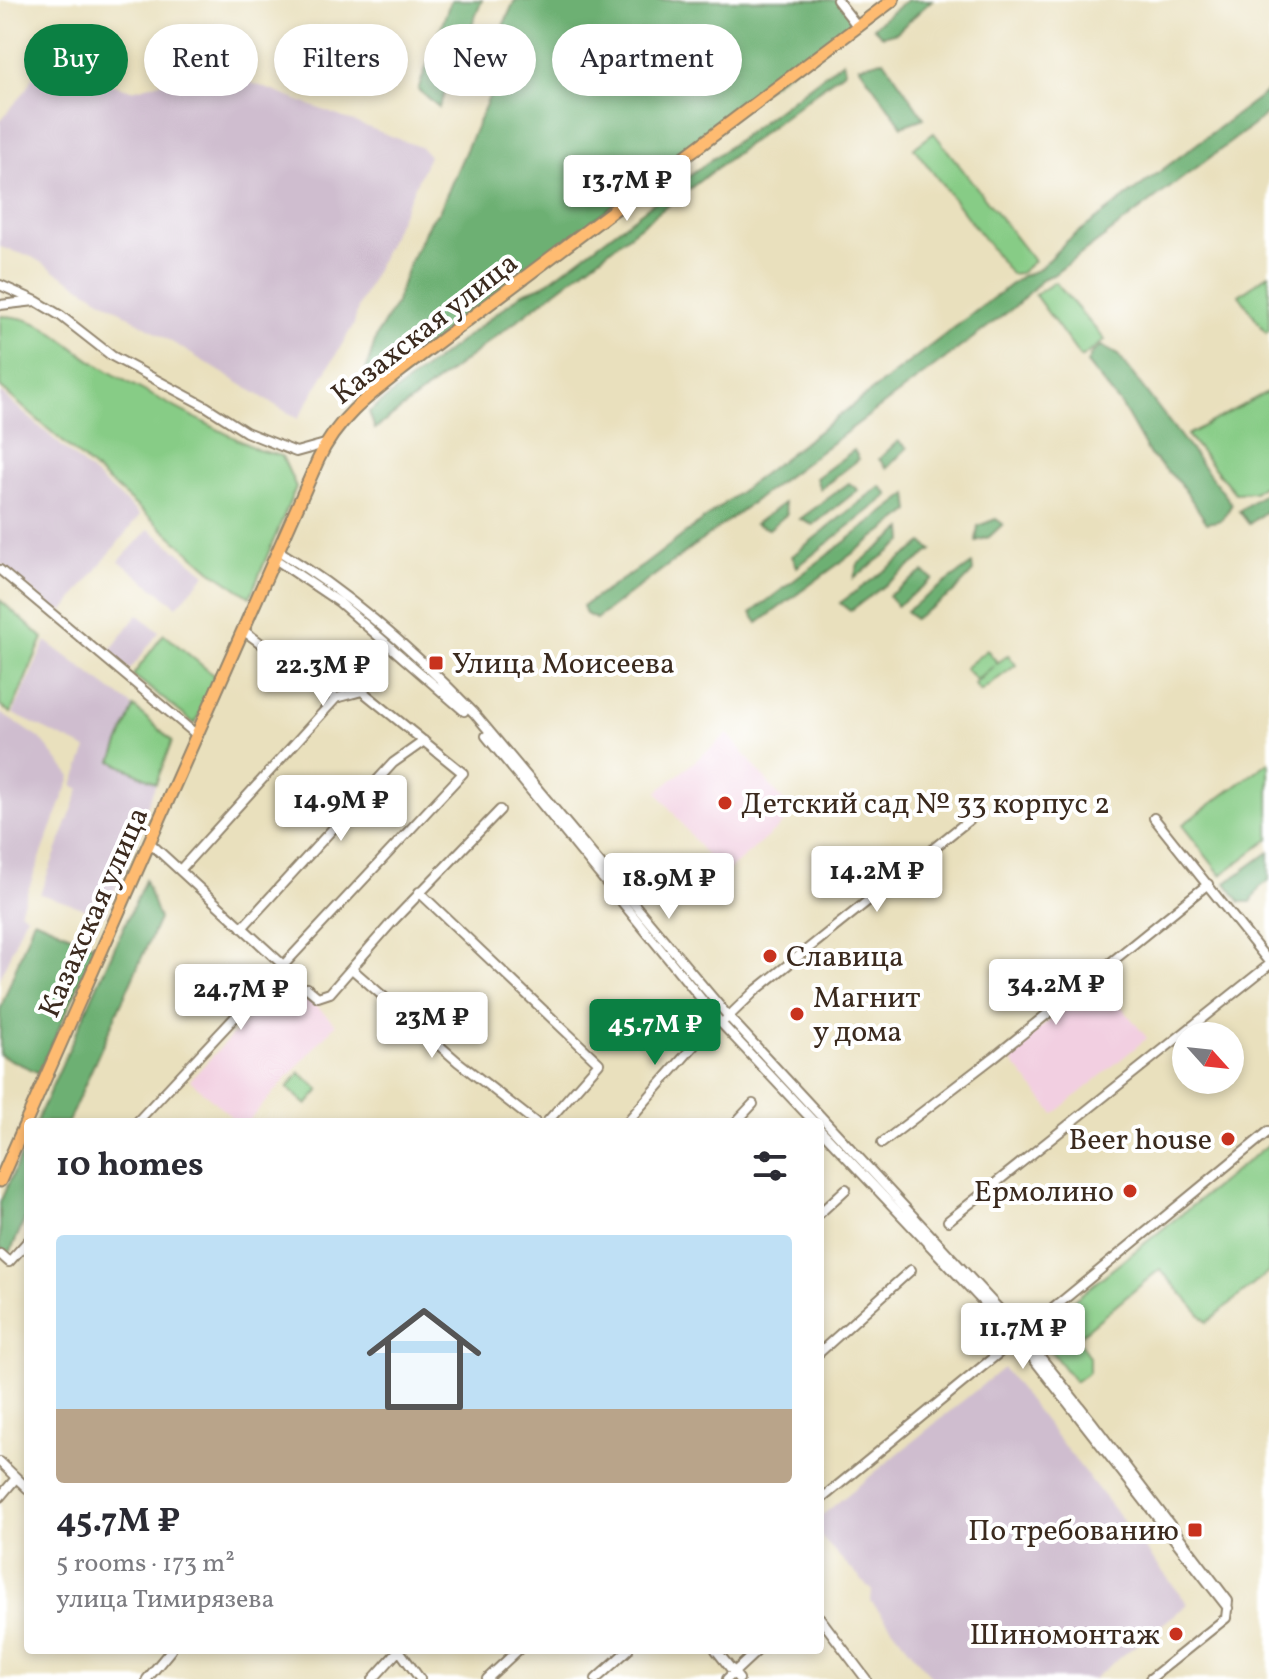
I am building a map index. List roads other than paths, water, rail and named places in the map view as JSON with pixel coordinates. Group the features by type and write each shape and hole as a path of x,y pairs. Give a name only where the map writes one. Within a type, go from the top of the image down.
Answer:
{"main road":[{"name":"Казахская улица","path":"28,1118 325,444 340,423 361,402 893,0"},
{"name":"Казахская улица","path":"0,1181 24,1127"}],"street":[{"path":"837,0 858,27"},
{"path":"0,285 36,301 61,316 112,356 207,407 246,432 296,452 325,444"},
{"path":"0,305 36,301"},
{"path":"277,555 339,602 471,718 724,1020 810,1118"},
{"path":"0,570 198,736"},
{"path":"244,631 336,698"},
{"path":"141,1118 463,773 362,691 336,698 180,870"},
{"path":"242,928 393,763 424,741"},
{"path":"307,988 318,997 324,997 419,892 500,810"},
{"path":"724,1020 755,991 979,812"},
{"path":"948,1221 1269,963 1154,818"},
{"path":"150,843 282,964"},
{"path":"882,1143 1208,884"},
{"path":"419,892 599,1063 551,1118"},
{"path":"352,969 457,1061 530,1118"},
{"path":"724,1020 816,1118"},
{"path":"631,1118 705,1033"},
{"path":"740,1118 753,1104"},
{"path":"824,1127 1020,1337 1228,1604 1227,1616 1223,1621 1150,1679"},
{"path":"824,1497 1269,1131"},
{"path":"824,1133 1020,1337"},
{"path":"824,1209 846,1189"},
{"path":"0,1254 9,1262 24,1245"},
{"path":"824,1348 911,1270"},
{"path":"0,1462 24,1485"},
{"path":"0,1497 16,1478"},
{"path":"824,1623 866,1679"},
{"path":"147,1679 168,1654"},
{"path":"373,1679 395,1654"},
{"path":"402,1654 420,1679"},
{"path":"487,1679 514,1654"},
{"path":"596,1679 624,1654"},
{"path":"719,1654 733,1677 754,1654"}],"place":[{"name":"Улица Моисеева","path":"436,663"},
{"name":"Детский сад № 33 корпус 2","path":"725,803"},
{"name":"Славица","path":"770,956"},
{"name":"Магнит у дома","path":"797,1014"},
{"name":"Beer house","path":"1228,1139"},
{"name":"Ермолино","path":"1130,1191"},
{"name":"По требованию","path":"1195,1530"},
{"name":"Шиномонтаж","path":"1176,1634"}]}
